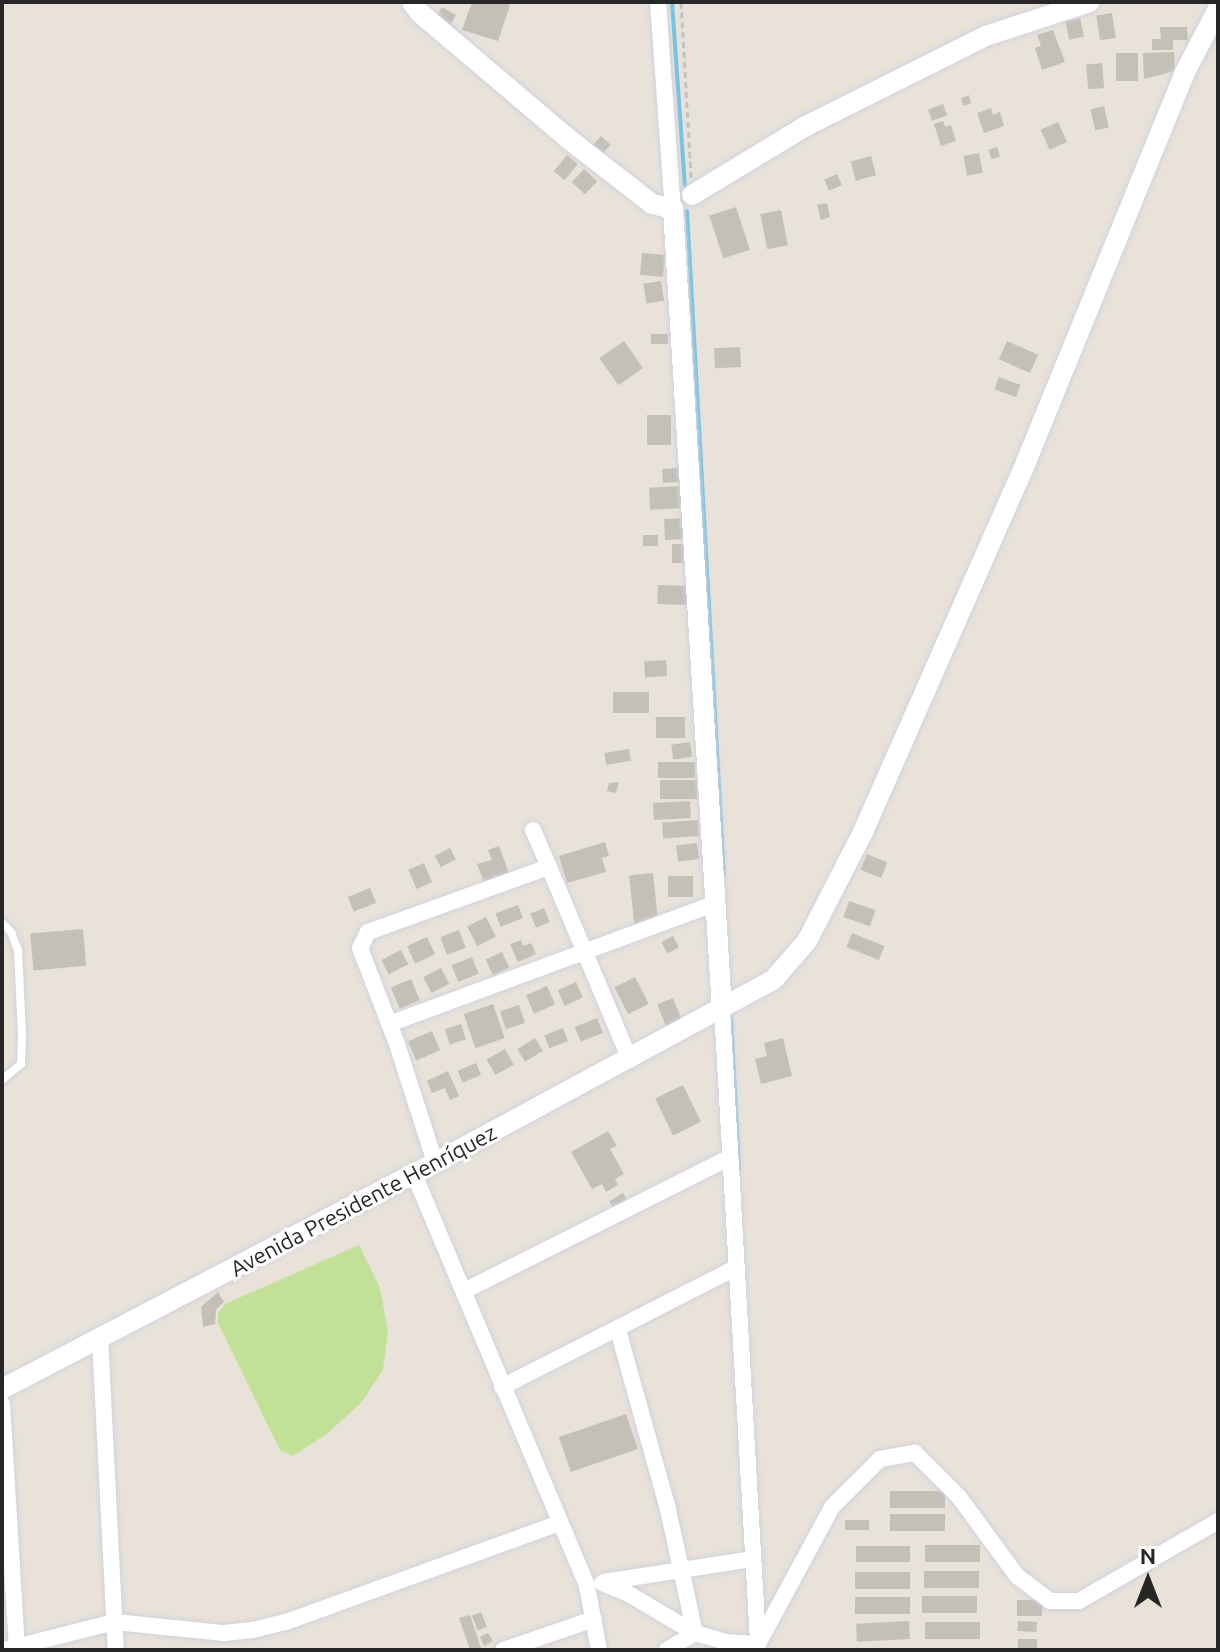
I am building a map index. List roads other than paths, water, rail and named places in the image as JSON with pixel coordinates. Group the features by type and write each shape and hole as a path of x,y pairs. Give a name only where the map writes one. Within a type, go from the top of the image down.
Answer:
{"street":[{"path":"412,2 420,13 566,137 652,204 673,209 806,126 986,36 1090,2"},
{"path":"658,2 722,1009 758,1647"},
{"name":"Avenida Presidente Henríquez","path":"2,1389 630,1060 774,979 807,941 863,832 1026,462 1184,74 1218,9"},
{"path":"533,830 630,1060"},
{"path":"435,1162 360,948 368,932 549,867"},
{"path":"389,1024 714,904"},
{"path":"464,1291 730,1157"},
{"path":"414,1174 560,1523 595,1584 594,1619 599,1650"},
{"path":"502,1387 736,1268"},
{"path":"618,1330 695,1633"},
{"path":"100,1338 116,1650"},
{"path":"2,1404 12,1649 115,1622 224,1633 253,1630 286,1622 560,1523"},
{"path":"758,1647 832,1507 880,1459 915,1453 959,1497 1017,1576 1050,1601 1079,1601 1218,1521"},
{"path":"595,1584 753,1559"},
{"path":"595,1584 627,1593 695,1633 758,1647"},
{"path":"503,1650 594,1619"},
{"path":"667,1650 695,1633"}],"lane":[{"path":"2,923 11,932 18,950 22,1035 21,1064 2,1080"}],"waterway":[{"path":"672,2 685,186"},
{"path":"687,211 724,876"},
{"path":"731,1019 739,1169"}]}
